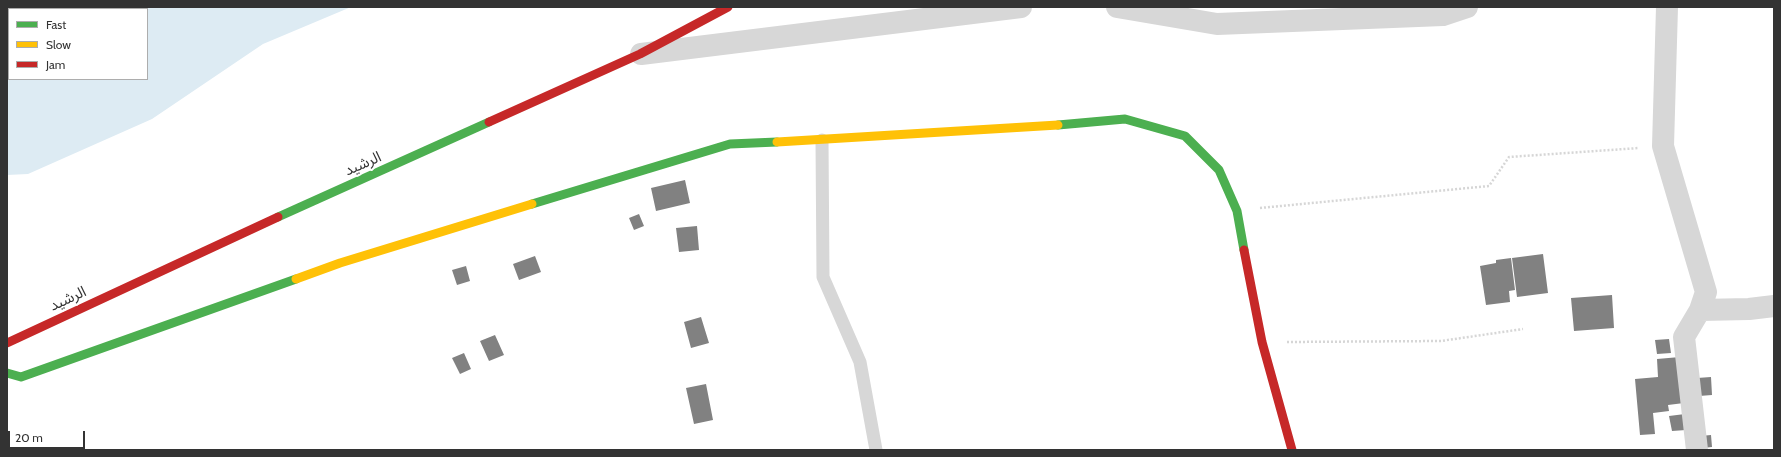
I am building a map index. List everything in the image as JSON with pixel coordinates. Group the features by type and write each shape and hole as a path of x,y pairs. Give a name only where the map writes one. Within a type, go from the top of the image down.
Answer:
{"street":[{"name":"الرشيد","path":"7,343 190,257 640,54 728,7"},
{"path":"640,54 1021,7"},
{"path":"1117,7 1217,24 1443,15 1466,7"},
{"path":"1667,7 1663,146 1706,292 1700,310 1684,337 1694,410 1697,450"},
{"path":"7,373 21,377 340,263 730,144 1013,129 1125,119 1184,136 1219,170 1237,210 1262,342 1292,450"},
{"path":"1700,310 1749,310 1774,306"}],"lane":[{"path":"822,140 823,277 860,362 876,450"}],"path":[{"path":"1237,210 1489,186 1509,157 1663,146"},
{"path":"1262,342 1440,341 1523,329"}],"shaded area":[{"path":"7,7 351,7 263,44 152,119 28,174 7,175"}],"building":[{"path":"685,180 690,203 656,211 651,188"},
{"path":"639,214 644,226 634,230 629,218"},
{"path":"697,226 699,250 679,252 676,228"},
{"path":"1543,254 1548,293 1517,297 1512,258"},
{"path":"535,256 541,272 519,280 513,264"},
{"path":"1511,258 1515,290 1509,291 1510,302 1486,305 1480,266 1496,263 1496,260"},
{"path":"466,266 470,281 457,285 452,270"},
{"path":"1612,295 1614,328 1574,331 1571,298"},
{"path":"701,317 709,343 691,348 684,322"},
{"path":"495,335 504,355 489,361 480,341"},
{"path":"1669,339 1671,353 1657,354 1655,340"},
{"path":"464,353 471,369 460,374 452,358"},
{"path":"1680,357 1684,403 1668,405 1669,411 1653,413 1655,434 1640,435 1635,379 1658,377 1657,359"},
{"path":"1711,377 1712,395 1699,396 1697,378"},
{"path":"706,384 713,420 694,424 686,388"},
{"path":"1685,414 1686,430 1672,431 1669,416"},
{"path":"1711,435 1712,447 1702,448 1700,436"}],"traffic: fast":[{"path":"1058,125 1125,119 1185,136 1219,170 1237,211 1244,250"},
{"path":"278,217 489,122"},
{"path":"532,204 730,144 777,142"},
{"path":"7,373 21,377 296,279"}],"traffic: slow":[{"path":"777,142 1058,125"},
{"path":"296,279 340,263 532,204"}],"traffic: jam":[{"path":"489,122 640,54 728,7"},
{"path":"7,343 278,217"},
{"path":"1244,250 1262,342 1292,450"}]}
